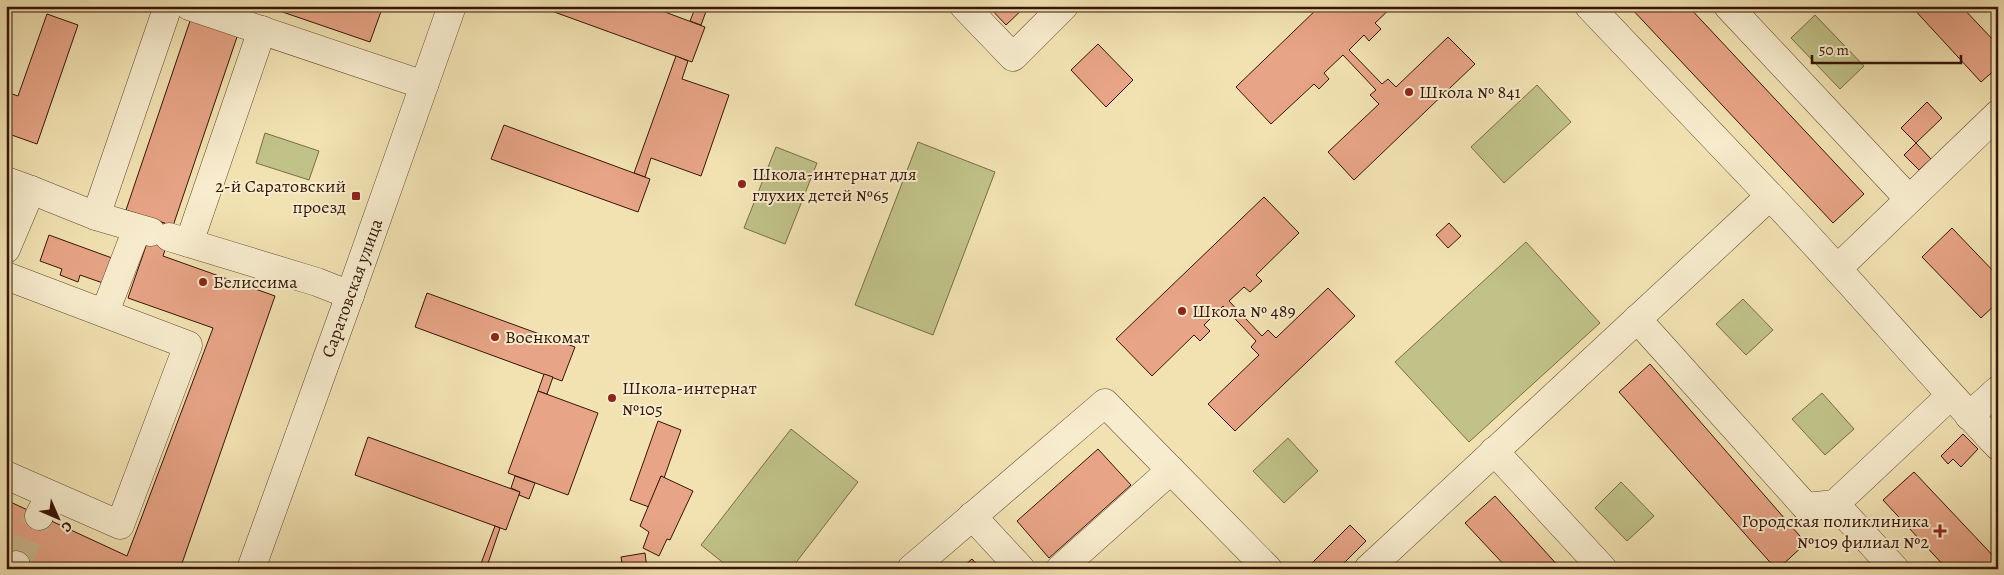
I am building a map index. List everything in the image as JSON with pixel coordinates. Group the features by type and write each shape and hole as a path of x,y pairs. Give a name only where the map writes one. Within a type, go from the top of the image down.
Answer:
{"street":[{"path":"96,216 168,6"},
{"name":"Саратовская улица","path":"251,569 452,6"},
{"path":"964,6 1013,57 1064,6"},
{"path":"1589,6 1838,268 1950,396 1998,446"},
{"path":"1728,6 1909,199"},
{"path":"201,8 424,85"},
{"path":"104,312 161,235 262,30"},
{"path":"1838,268 1998,114"},
{"path":"6,249 18,186 96,216 317,282 350,295"},
{"path":"1368,569 1770,196"},
{"path":"6,276 188,345 120,525 45,505 6,475"},
{"path":"1637,319 1806,507 1835,504 1950,396"},
{"path":"1969,416 1998,390"},
{"path":"910,569 1105,403 1268,569"},
{"path":"1494,451 1603,569"},
{"path":"1060,569 1170,470"},
{"path":"1835,504 1895,569"},
{"path":"972,516 1020,569"}],"green space":[{"path":"1815,15 1864,66 1840,89 1791,38"},
{"path":"1537,85 1571,122 1504,183 1471,147"},
{"path":"265,133 319,151 309,180 256,163"},
{"path":"918,142 995,172 933,335 855,305"},
{"path":"776,147 817,163 785,244 744,228"},
{"path":"1526,242 1600,323 1469,442 1395,362"},
{"path":"1743,299 1773,330 1746,355 1716,324"},
{"path":"1822,393 1854,429 1825,455 1792,419"},
{"path":"791,429 858,482 791,569 731,569 701,545"},
{"path":"1288,438 1318,471 1284,503 1253,471"},
{"path":"1621,482 1654,516 1627,541 1595,508"}],"building":[{"path":"265,6 383,6 370,42"},
{"path":"547,6 649,6 705,27 692,62 546,9"},
{"path":"696,6 708,6 701,25 690,21"},
{"path":"988,6 1026,6 1006,25"},
{"name":"Школа № 841","path":"1320,6 1393,6 1375,23 1381,29 1369,41 1364,35 1349,50 1382,84 1388,79 1396,87 1448,37 1475,64 1354,180 1328,152 1379,104 1370,95 1376,90 1343,55 1324,73 1329,79 1319,89 1314,84 1271,124 1236,87"},
{"path":"1629,6 1688,6 1864,194 1833,223"},
{"path":"1911,6 1961,6 1998,45 1998,67 1981,82"},
{"path":"47,14 78,25 37,144 6,133 6,92 18,96"},
{"path":"191,18 238,34 173,226 126,210"},
{"path":"1098,44 1133,80 1106,107 1071,70"},
{"path":"676,56 688,61 682,79 729,95 701,176 651,158 645,177 634,173"},
{"path":"1927,102 1942,118 1916,143 1901,128"},
{"path":"504,125 650,179 638,212 491,159"},
{"path":"1916,143 1931,159 1919,170 1904,155"},
{"name":"Школа № 489","path":"1264,197 1299,233 1256,275 1262,281 1250,292 1244,287 1229,301 1262,336 1268,330 1276,338 1328,288 1355,316 1235,431 1208,404 1259,355 1251,347 1256,341 1223,306 1204,325 1210,331 1200,341 1194,335 1152,376 1116,339"},
{"path":"155,220 173,226 163,256 275,296 180,569 24,569 6,560 6,500 127,556 213,328 128,298"},
{"path":"1449,223 1461,236 1448,248 1436,235"},
{"path":"1952,228 1998,276 1998,302 1981,318 1922,257"},
{"path":"49,235 112,258 103,283 80,275 78,282 60,275 62,269 40,261"},
{"name":"Военкомат","path":"427,293 575,347 562,381 415,327"},
{"path":"1650,364 1806,543 1778,569 1619,392"},
{"path":"544,374 553,377 547,394 538,391"},
{"path":"538,391 598,413 568,495 508,473"},
{"path":"658,421 681,430 664,478 661,476 649,507 630,500"},
{"path":"1963,434 1978,449 1961,467 1953,459 1948,464 1941,456"},
{"path":"368,437 520,492 506,530 355,475"},
{"path":"1098,449 1131,485 1049,558 1017,521"},
{"name":"Городская поликлиника №109 филиал №2","path":"1914,472 1998,561 1998,569 1947,569 1883,500"},
{"path":"515,476 535,483 529,499 519,495 520,492 511,488"},
{"path":"661,476 693,491 670,540 667,539 659,556 643,548 649,532 640,526"},
{"path":"1495,496 1561,569 1508,569 1465,523"},
{"path":"1350,525 1366,541 1338,569 1318,569 1312,563"},
{"path":"495,526 500,528 486,569 479,569"},
{"path":"645,553 647,569 623,569 621,557"},
{"path":"972,559 981,569 960,569"}],"tunnel":[{"path":"16,565 39,516"}],"place":[{"name":"Школа № 841","path":"1409,92"},
{"name":"Школа-интернат для глухих детей №65","path":"742,184"},
{"name":"2-й Саратовский проезд","path":"356,196"},
{"name":"Белиссима","path":"203,282"},
{"name":"Школа № 489","path":"1182,311"},
{"name":"Военкомат","path":"495,337"},
{"name":"Школа-интернат №105","path":"612,398"},
{"name":"Городская поликлиника №109 филиал №2","path":"1940,531"}]}
